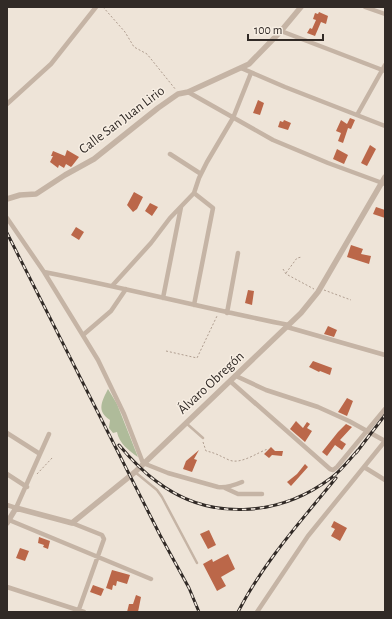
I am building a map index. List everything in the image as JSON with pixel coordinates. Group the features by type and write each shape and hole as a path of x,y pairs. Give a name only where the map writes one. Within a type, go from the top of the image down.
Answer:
{"street":[{"path":"7,104 51,64 96,7"},
{"name":"Calle San Juan Lirio","path":"8,197 36,194 65,175 94,159 178,94 188,92 249,64 282,31 301,7"},
{"path":"364,7 385,14"},
{"path":"282,31 384,71"},
{"path":"357,115 384,71 385,65"},
{"path":"241,68 385,126"},
{"path":"112,286 152,244 170,218 194,193 201,174 233,118 252,73"},
{"path":"188,92 274,140 328,163 384,181"},
{"path":"170,154 201,174"},
{"name":"Álvaro Obregón","path":"72,523 135,472 301,313 319,290 384,181"},
{"path":"194,193 213,208 194,305"},
{"path":"162,298 181,207"},
{"path":"7,218 44,272 98,360 124,414 143,464 205,484 226,488 238,494 262,494"},
{"path":"227,313 238,253"},
{"path":"44,272 288,326 385,355"},
{"path":"83,335 111,311 126,289"},
{"path":"236,376 266,390 318,407 368,431 385,441 308,536 257,612"},
{"path":"230,381 330,469 333,470 368,431 385,409"},
{"path":"7,433 40,454"},
{"path":"49,434 28,485 8,521 151,579"},
{"path":"364,467 385,480"},
{"path":"7,474 28,485"},
{"path":"226,488 242,482"},
{"path":"7,505 72,523 102,535 104,539 80,611 7,587"}],"lane":[{"path":"186,423 203,438"},
{"path":"135,472 162,497 197,563"}],"path":[{"path":"103,7 125,32 134,47 147,54 178,94"},
{"path":"286,274 297,258 302,257"},
{"path":"283,269 286,274 319,290 351,300"},
{"path":"166,351 197,358 219,311"},
{"path":"203,438 206,451 214,452 232,461 250,458 268,449"},
{"path":"28,485 54,456"}],"green space":[{"path":"108,389 117,404 138,457 122,443 117,432 113,433 109,428 110,420 103,413 102,409 102,402"}],"building":[{"path":"319,12 328,16 326,24 321,22 315,36 307,33 310,28 312,29 316,20 313,19 315,13 318,14"},
{"path":"258,100 264,103 260,115 253,113"},
{"path":"350,118 355,120 351,129 348,128 343,143 338,141 341,133 336,131 341,120 347,124"},
{"path":"284,120 291,123 288,130 278,127 280,121 283,122"},
{"path":"370,145 376,149 367,166 361,163"},
{"path":"337,149 348,155 344,164 333,159"},
{"path":"67,150 79,157 71,167 66,164 64,168 59,165 58,168 50,162 53,156 51,156 53,151 65,156"},
{"path":"134,192 143,197 137,209 133,212 127,205"},
{"path":"150,203 158,207 152,216 145,211"},
{"path":"376,207 385,210 385,218 373,214"},
{"path":"76,227 84,232 79,240 71,235"},
{"path":"351,245 363,249 361,254 371,256 369,264 347,257"},
{"path":"248,290 254,291 252,305 245,303"},
{"path":"328,326 337,330 334,337 324,334"},
{"path":"313,361 332,368 330,375 309,367"},
{"path":"347,398 353,401 347,416 338,412"},
{"path":"296,421 303,428 307,422 310,424 307,428 312,431 305,442 290,429"},
{"path":"346,424 352,427 340,440 346,444 342,450 335,445 327,456 322,452"},
{"path":"271,447 275,451 283,451 282,456 272,455 269,458 264,454"},
{"path":"199,450 194,459 197,460 192,472 183,469 186,461"},
{"path":"305,464 308,467 291,486 287,482 297,474"},
{"path":"334,521 347,528 340,541 331,536 335,529 331,527"},
{"path":"209,530 216,545 208,549 200,534"},
{"path":"39,537 50,541 48,549 43,547 44,545 38,543"},
{"path":"20,548 29,551 25,561 16,558"},
{"path":"228,554 235,569 221,577 226,586 217,591 203,564 212,559 213,562"},
{"path":"112,570 130,575 127,584 117,581 116,586 113,585 112,590 106,588"},
{"path":"93,585 104,589 101,596 90,592"},
{"path":"136,595 141,597 138,612 127,612 129,604 133,604"}],"railway":[{"path":"7,233 160,535 189,588 199,612"},
{"path":"356,453 385,415"},
{"path":"119,445 146,473 177,494 198,503 221,508 244,510 267,507 289,501 311,491 335,475 358,450"},
{"path":"238,612 259,576 271,559 336,478"}]}
